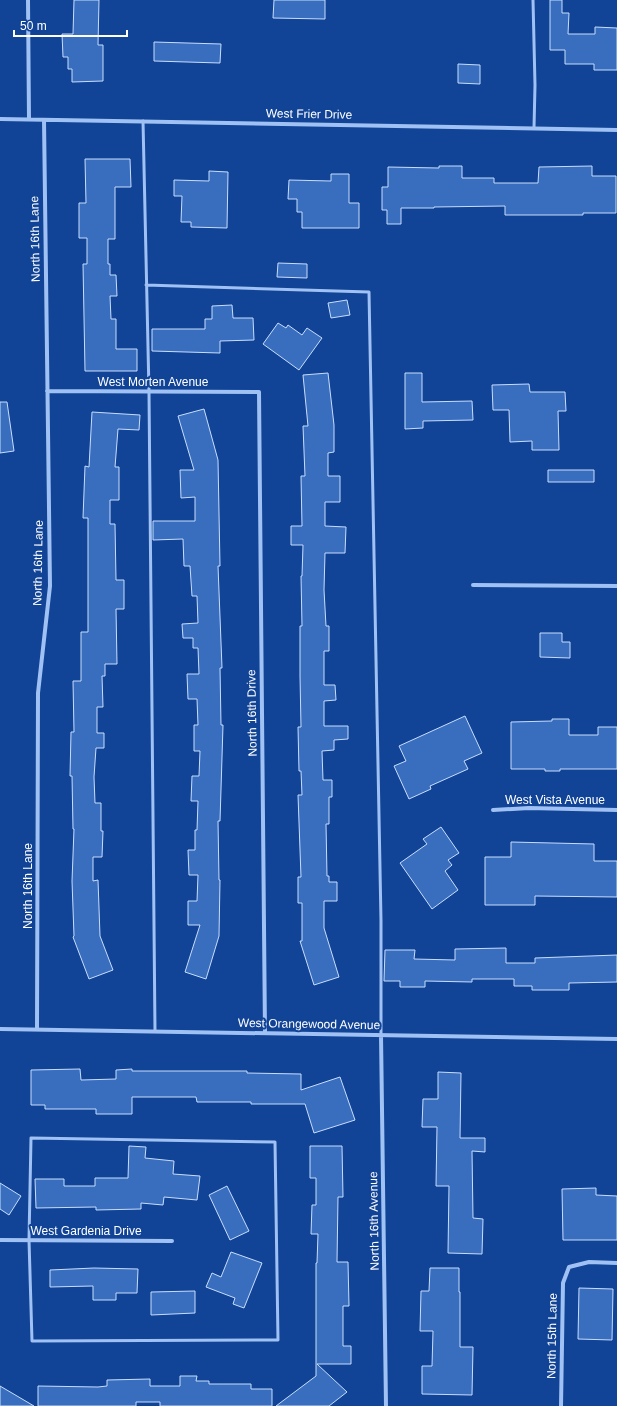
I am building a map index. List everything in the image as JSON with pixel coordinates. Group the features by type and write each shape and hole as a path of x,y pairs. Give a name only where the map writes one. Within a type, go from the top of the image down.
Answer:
{"street":[{"path":"28,0 29,119"},
{"name":"West Frier Drive","path":"0,119 617,130"},
{"name":"North 16th Lane","path":"37,1029 38,693 50,586 44,120"},
{"name":"West Morten Avenue","path":"48,391 259,392"},
{"name":"North 16th Drive","path":"259,392 265,1033"},
{"path":"473,584 617,586"},
{"name":"West Vista Avenue","path":"493,810 529,808 617,810"},
{"name":"West Orangewood Avenue","path":"0,1029 617,1039"},
{"name":"North 16th Avenue","path":"381,1035 386,1406"},
{"name":"West Gardenia Drive","path":"0,1240 172,1241"},
{"name":"North 15th Lane","path":"561,1406 563,1283 569,1267 589,1262 617,1263"}],"lane":[{"path":"533,0 535,85 534,128"},
{"path":"143,121 146,285 150,392 155,1031"},
{"path":"146,285 369,292 381,913 381,1035"},
{"path":"31,1138 275,1142 278,1340 32,1341 29,1240 31,1138"}],"building":[{"path":"74,0 99,0 98,45 103,45 103,81 72,82 72,69 68,69 68,57 63,57 62,34 73,34"},
{"path":"274,0 325,0 325,19 273,18"},
{"path":"550,0 562,0 562,13 569,13 568,34 595,34 595,27 617,28 617,70 594,70 594,64 565,64 565,50 550,50"},
{"path":"154,42 221,44 220,63 154,61"},
{"path":"458,64 480,65 480,84 458,83"},
{"path":"85,159 130,159 131,187 115,187 115,239 108,239 108,264 110,264 110,275 116,275 117,296 110,296 111,319 116,319 116,349 137,349 137,371 85,371 83,264 87,264 87,238 79,238 79,203 86,203"},
{"path":"439,166 462,166 462,178 494,178 494,183 538,183 539,167 592,166 592,176 616,176 616,213 583,213 583,215 505,215 505,206 401,208 401,224 387,224 387,210 382,210 382,187 388,187 388,167 439,168"},
{"path":"209,171 228,172 227,228 191,227 191,222 181,222 182,196 174,196 174,180 209,181"},
{"path":"331,174 349,174 349,203 359,203 359,228 302,228 302,212 297,212 297,199 288,199 289,180 331,181"},
{"path":"278,263 307,264 307,278 277,277"},
{"path":"347,300 350,315 331,318 328,303"},
{"path":"232,305 233,318 253,318 254,340 220,341 220,353 152,351 152,329 205,329 205,319 212,319 212,306"},
{"path":"278,323 286,328 288,325 302,335 307,328 322,338 299,370 263,344"},
{"path":"328,373 334,425 334,452 328,453 328,476 340,476 340,502 325,502 325,526 346,527 345,553 325,553 324,590 326,626 329,626 329,651 324,651 324,685 335,685 336,700 324,701 324,726 348,726 348,739 334,740 334,750 322,751 323,780 332,780 332,797 329,797 329,824 326,824 327,876 329,876 329,882 337,882 337,901 324,901 324,928 339,977 314,985 300,941 302,941 302,903 298,903 298,877 301,877 298,795 302,795 301,771 299,771 298,727 301,727 300,626 302,626 301,576 303,545 291,545 291,526 302,526 301,476 305,476 303,426 308,426 303,375"},
{"path":"405,373 422,373 422,402 472,401 473,420 423,421 423,428 405,429"},
{"path":"529,384 530,392 565,392 566,411 558,411 559,450 532,450 532,441 510,442 509,410 493,410 492,385"},
{"path":"0,402 7,402 14,451 0,453"},
{"path":"204,409 218,460 220,566 218,566 222,668 220,668 221,725 223,725 220,821 218,821 220,880 219,936 206,979 185,972 200,925 188,925 188,901 197,901 198,875 189,875 188,850 195,850 195,830 197,830 198,801 191,801 192,776 199,776 200,751 194,751 194,725 198,725 197,699 188,699 187,674 199,674 198,648 193,648 193,638 183,638 182,624 198,623 197,596 192,596 190,566 184,566 183,539 153,540 153,521 195,521 195,497 181,498 180,470 194,470 178,416"},
{"path":"92,412 140,415 139,430 118,429 115,467 119,467 119,500 110,500 110,524 115,524 116,580 124,580 124,609 116,609 117,664 105,664 105,676 102,676 103,707 97,707 97,733 104,733 104,748 96,748 94,777 95,803 101,803 101,831 103,831 102,857 93,857 93,881 98,880 100,936 113,970 89,979 73,937 72,881 74,829 72,776 70,776 71,732 74,732 73,681 81,681 81,632 88,632 88,518 83,518 85,466 89,467"},
{"path":"548,470 594,470 594,482 548,482"},
{"path":"540,633 562,633 562,642 570,642 570,658 540,657"},
{"path":"465,716 482,753 464,761 468,769 430,786 431,789 409,799 394,766 406,761 399,746"},
{"path":"552,719 569,719 569,735 598,735 598,727 617,727 617,769 560,769 560,771 545,771 545,769 511,769 511,722 552,721"},
{"path":"441,827 459,853 448,860 452,865 445,871 458,890 432,909 400,863 427,844 423,839"},
{"path":"511,842 594,844 594,861 617,861 617,897 535,896 535,905 485,905 485,857 511,857"},
{"path":"506,948 506,963 535,963 535,958 617,955 617,982 569,983 569,990 532,990 532,986 514,986 514,979 472,979 472,982 425,981 425,987 400,987 400,981 384,981 385,950 415,950 414,959 455,960 455,949"},
{"path":"80,1069 81,1080 116,1079 116,1070 132,1069 132,1071 247,1071 247,1073 301,1074 301,1090 340,1077 355,1120 314,1133 305,1104 197,1102 196,1097 132,1097 132,1114 96,1114 96,1109 45,1109 45,1105 31,1105 31,1070"},
{"path":"438,1072 461,1073 460,1138 485,1138 485,1152 472,1151 473,1218 483,1219 482,1254 448,1253 449,1186 436,1186 437,1127 422,1127 423,1099 438,1099"},
{"path":"129,1146 146,1147 145,1158 174,1161 173,1174 200,1176 197,1200 164,1197 163,1205 141,1203 141,1209 96,1210 96,1207 36,1208 35,1179 64,1179 64,1186 95,1186 95,1178 128,1178"},
{"path":"310,1146 342,1146 343,1197 338,1197 337,1262 348,1262 349,1306 343,1306 343,1346 351,1346 351,1364 317,1364 347,1392 329,1406 276,1406 316,1376 316,1263 318,1234 311,1234 312,1205 316,1205 316,1178 310,1178"},
{"path":"0,1183 21,1196 9,1215 0,1209"},
{"path":"227,1186 249,1231 230,1240 209,1195"},
{"path":"596,1188 596,1195 617,1196 617,1240 563,1240 562,1189"},
{"path":"231,1252 262,1263 244,1308 233,1304 235,1298 206,1287 212,1273 221,1277"},
{"path":"94,1268 138,1269 137,1293 116,1293 116,1300 93,1300 93,1286 50,1287 50,1270"},
{"path":"430,1268 459,1268 460,1347 473,1347 472,1395 422,1394 422,1366 432,1366 433,1331 420,1331 421,1291 429,1291"},
{"path":"579,1288 613,1289 612,1340 578,1339"},
{"path":"195,1291 195,1313 151,1315 151,1292"},
{"path":"180,1376 197,1376 196,1381 209,1381 209,1384 251,1384 251,1389 272,1389 272,1406 160,1406 160,1402 136,1402 136,1406 38,1406 38,1386 98,1387 107,1386 107,1380 150,1379 150,1386 180,1386"},
{"path":"0,1386 34,1406 0,1406"}]}
